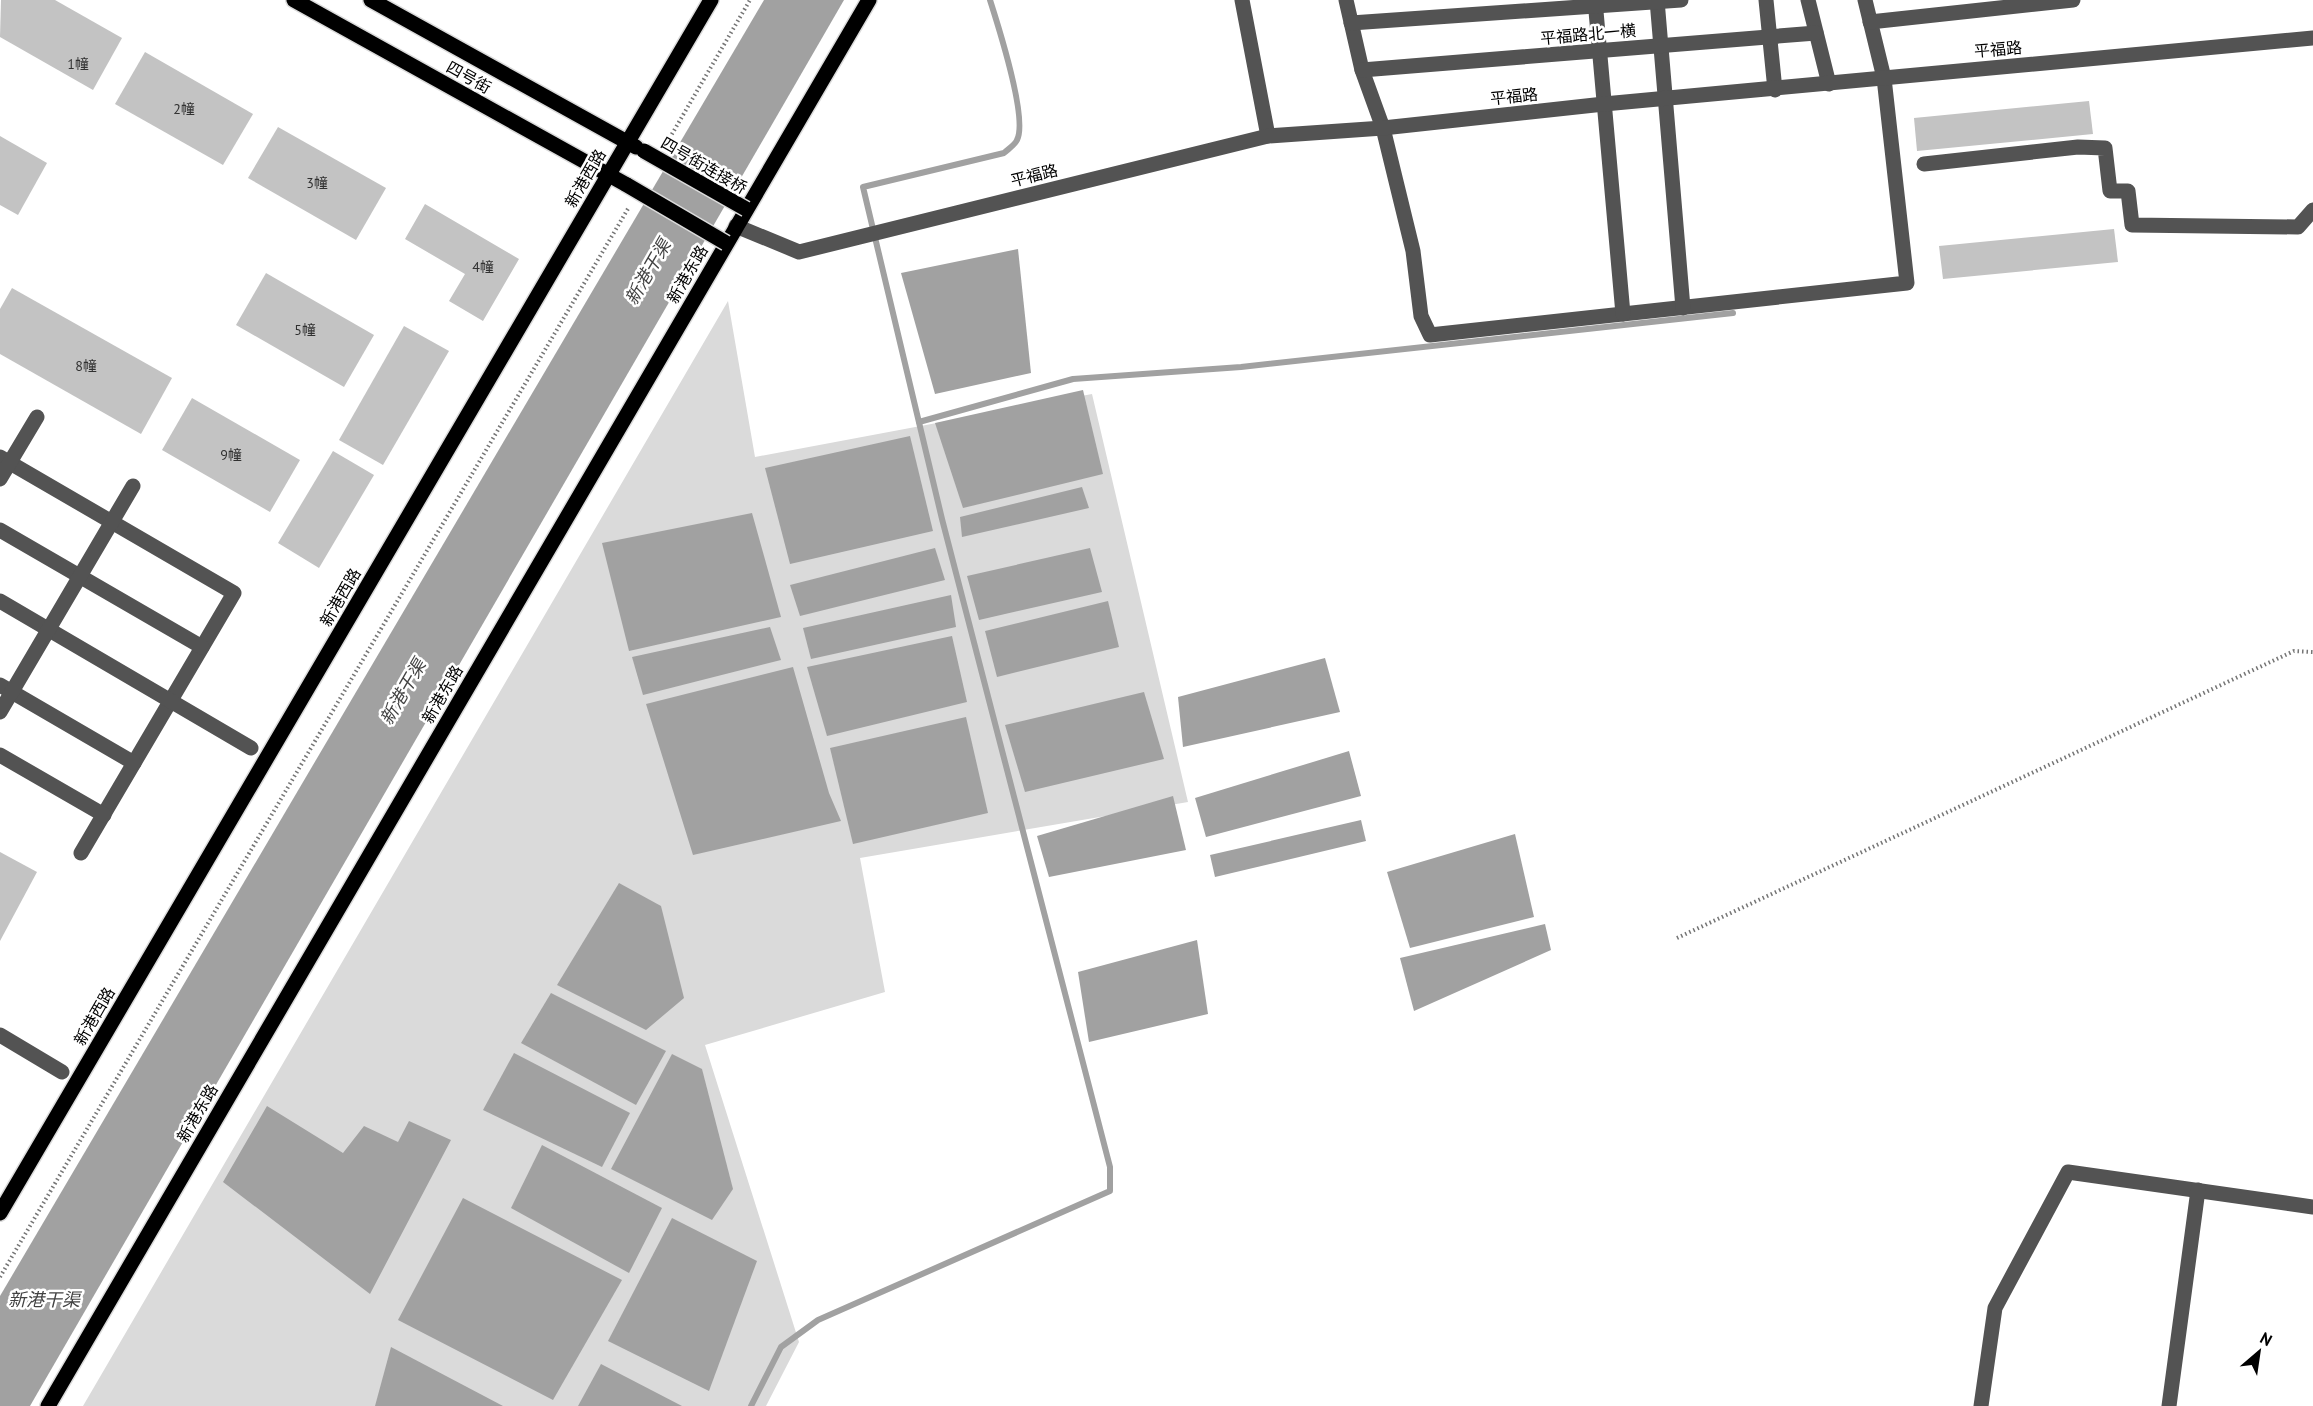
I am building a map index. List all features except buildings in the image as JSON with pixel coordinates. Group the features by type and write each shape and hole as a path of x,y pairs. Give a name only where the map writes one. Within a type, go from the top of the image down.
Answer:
{"main road":[{"name":"四号街","path":"294,0 627,185 726,243"},
{"name":"四号街","path":"371,0 644,151"},
{"name":"新港西路","path":"0,1213 711,0"},
{"name":"新港东路","path":"48,1406 869,0"},
{"name":"四号街连接桥","path":"644,151 746,209"}],"street":[{"path":"1242,0 1268,136"},
{"path":"1346,0 1362,70 1383,128 1413,251 1421,316 1430,335 1907,283 1884,78 1865,0"},
{"path":"1351,23 1595,3 1681,0"},
{"path":"1766,0 1774,90"},
{"path":"1808,0 1829,84"},
{"path":"1870,22 2073,0"},
{"path":"1657,1 1683,308"},
{"path":"1595,3 1623,314"},
{"name":"平福路北一横","path":"1362,70 1816,33"},
{"name":"平福路","path":"736,226 799,252 1268,136 1383,128 1604,104 1667,100 2313,38"},
{"path":"1924,164 2078,147 2105,148 2110,190 2128,190 2132,225 2298,227 2313,210"},
{"path":"0,479 5,460 37,417"},
{"path":"5,460 234,593 81,853"},
{"path":"0,712 6,688 49,629 133,486"},
{"path":"0,530 202,647"},
{"path":"0,601 251,748"},
{"path":"6,688 134,762"},
{"path":"0,755 104,815"},
{"path":"0,1035 62,1072"},
{"path":"1982,1406 1995,1308 2068,1172 2313,1207"},
{"path":"2169,1406 2198,1190"}],"path":[{"path":"660,153 750,0"},
{"path":"0,1277 630,205"},
{"path":"1677,938 2294,651 2313,652"}],"shaded area":[{"path":"728,301 755,457 1092,394 1188,802 860,858 885,992 705,1045 799,1342 766,1406 83,1406"}],"water":[{"name":"新港干渠","path":"764,0 844,0 30,1406 0,1406 0,1296"},
{"path":"1018,249 1031,373 935,394 901,273"},
{"path":"1083,390 1103,474 963,508 935,423"},
{"path":"910,436 933,531 790,564 765,468"},
{"path":"1082,487 1089,508 962,537 960,517"},
{"path":"752,513 781,617 629,651 602,543"},
{"path":"935,548 945,580 800,616 790,585"},
{"path":"1090,548 1102,592 979,620 967,576"},
{"path":"951,595 956,627 811,659 803,628"},
{"path":"1108,601 1119,647 997,677 985,631"},
{"path":"770,627 781,660 643,695 632,657"},
{"path":"952,636 967,702 827,736 807,667"},
{"path":"1325,658 1340,712 1183,747 1178,697"},
{"path":"793,667 829,793 841,821 693,855 646,704"},
{"path":"1144,692 1164,759 1025,792 1005,725"},
{"path":"966,717 988,813 853,844 830,748"},
{"path":"1349,751 1361,796 1206,837 1195,798"},
{"path":"1173,796 1186,850 1049,877 1037,836"},
{"path":"1361,820 1366,841 1215,877 1210,855"},
{"path":"1515,834 1534,917 1410,948 1387,872"},
{"path":"619,883 661,906 684,998 646,1030 557,985"},
{"path":"1545,924 1551,950 1414,1011 1400,958"},
{"path":"1197,940 1208,1014 1089,1042 1078,972"},
{"path":"551,993 666,1051 636,1105 521,1043"},
{"path":"514,1053 630,1113 602,1167 483,1110"},
{"path":"672,1054 702,1069 733,1189 712,1220 611,1169"},
{"path":"267,1106 343,1153 364,1126 398,1142 409,1121 451,1140 370,1294 223,1182"},
{"path":"542,1145 662,1208 629,1273 511,1208"},
{"path":"463,1198 622,1280 553,1400 398,1320"},
{"path":"672,1218 757,1261 709,1391 608,1341"},
{"path":"391,1347 503,1406 375,1406"},
{"path":"601,1364 682,1406 578,1406"}],"waterway":[{"path":"751,1406 781,1347 818,1320 1110,1191 1110,1167 942,519 863,187 1004,153 1016,142 1019,113 1005,50 990,0"},
{"path":"919,422 1073,379 1241,367 1733,313"}]}
